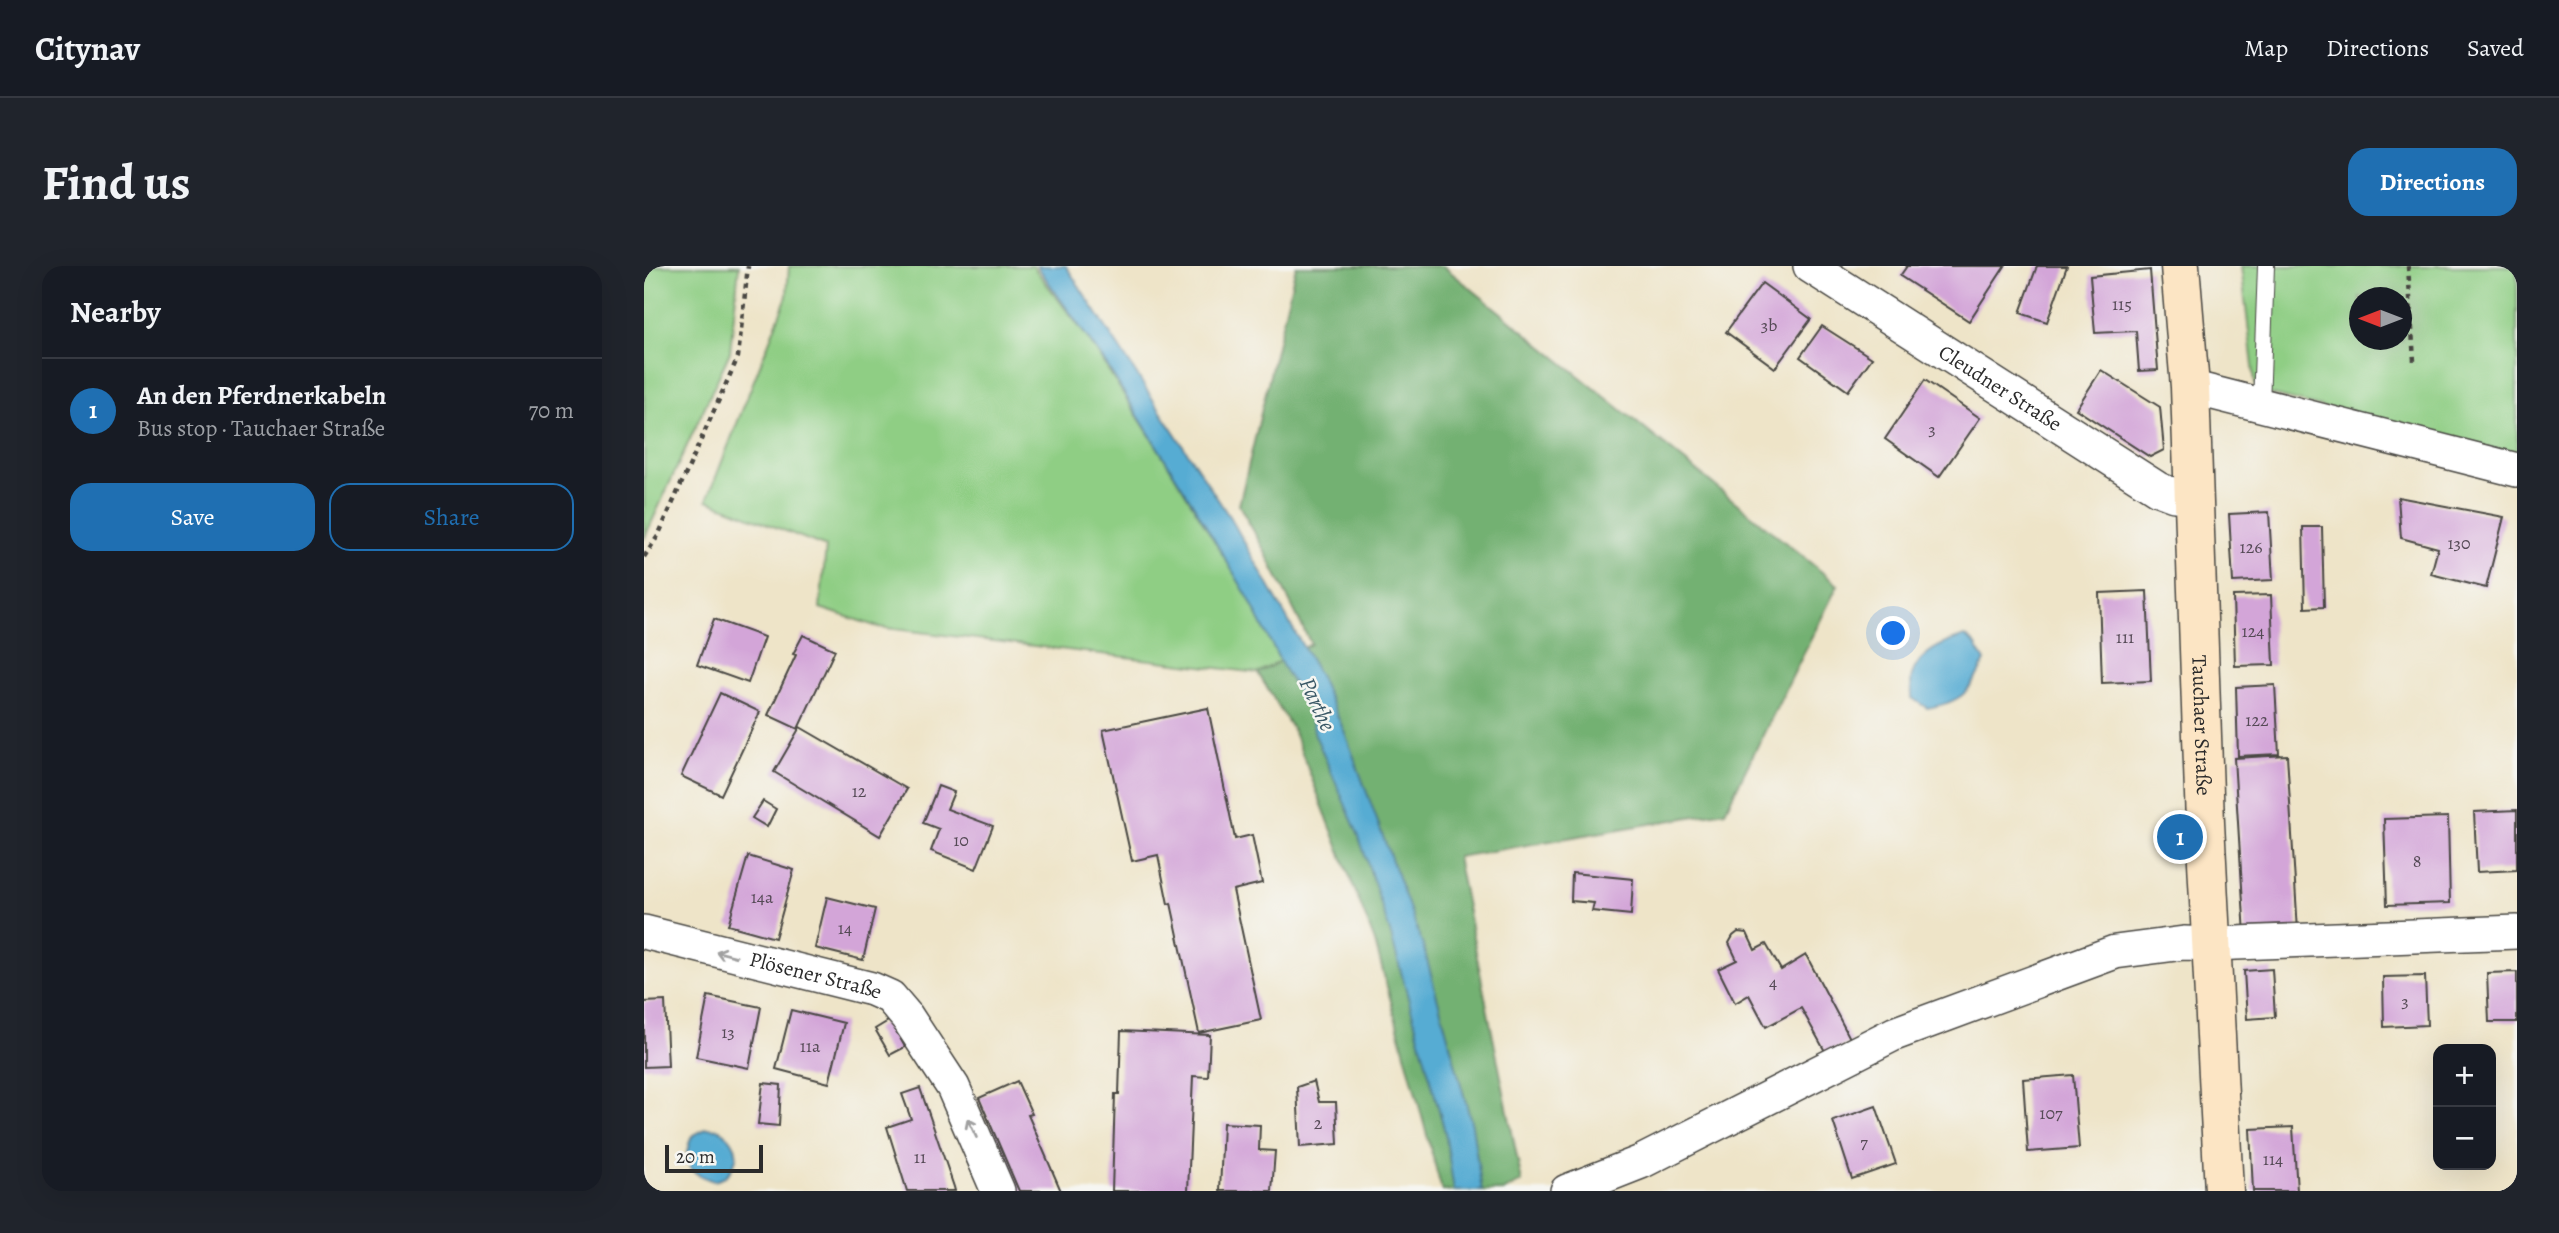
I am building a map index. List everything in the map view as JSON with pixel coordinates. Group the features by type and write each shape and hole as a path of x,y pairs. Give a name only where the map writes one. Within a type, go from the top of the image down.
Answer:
{"main road":[{"name":"Tauchaer Straße","path":"2180,266 2190,387 2210,944 2224,1191"}],"street":[{"name":"Cleudner Straße","path":"1810,266 2158,489 2174,495 2195,495"},
{"path":"2190,387 2517,470"},
{"name":"Plösener Straße","path":"644,932 872,989 890,997 907,1017 953,1087 998,1191"},
{"path":"1567,1191 1641,1162 1894,1034 2115,952 2184,943 2517,932"}],"lane":[{"path":"2261,405 2266,266"}],"path":[{"path":"644,557 658,536 738,357 748,266"},
{"path":"2408,266 2414,361"}],"green space":[{"path":"644,266 739,266 730,352 644,539"},
{"path":"789,266 1033,266 1089,340 1161,453 1251,601 1280,661 1258,673 878,627 820,608 826,547 707,500 787,296"},
{"path":"1296,266 1443,266 1838,585 1725,811 1457,857 1522,1182 1503,1191 1442,1191 1375,942 1293,730 1258,673 1311,644 1239,505"},
{"path":"2241,266 2517,266 2517,455 2256,391"}],"water":[{"name":"Parthe","path":"1037,266 1066,266 1234,524 1319,675 1345,733 1423,945 1472,1125 1482,1191 1454,1191 1445,1132 1390,932 1358,834 1315,735 1309,710 1196,509 1106,364"},
{"path":"1965,636 1975,644 1985,661 1964,694 1939,706 1927,708 1912,698 1911,677 1920,660 1941,645"},
{"path":"707,1128 719,1129 726,1134 736,1153 734,1166 726,1175 714,1181 692,1170 687,1159 692,1136"}],"building":[{"path":"1907,266 2005,266 1969,321 1900,276"},
{"path":"2037,266 2067,266 2047,322 2020,313"},
{"path":"2150,270 2158,370 2139,371 2136,331 2095,333 2090,276"},
{"path":"1762,283 1811,319 1775,368 1726,332"},
{"path":"1822,326 1872,358 1848,391 1800,357"},
{"path":"2101,370 2160,407 2164,450 2150,457 2076,409"},
{"path":"1925,380 1980,418 1939,477 1885,439"},
{"path":"2398,497 2504,517 2486,588 2431,574 2438,548 2401,538"},
{"path":"2269,512 2273,580 2233,582 2229,514"},
{"path":"2303,527 2322,527 2324,607 2305,608"},
{"path":"2147,591 2151,681 2102,683 2099,593"},
{"path":"2271,595 2274,665 2235,666 2233,596"},
{"path":"714,619 764,637 748,683 697,665"},
{"path":"803,635 835,650 798,729 768,715"},
{"path":"2275,685 2279,754 2238,756 2236,687"},
{"path":"720,693 760,712 721,795 681,776"},
{"path":"1208,708 1235,839 1252,835 1262,883 1233,890 1261,1020 1199,1033 1158,855 1132,861 1103,730"},
{"path":"800,727 907,789 880,836 774,772"},
{"path":"2287,755 2298,931 2245,935 2234,758"},
{"path":"938,786 954,792 947,809 993,826 976,869 931,851 939,829 923,823"},
{"path":"763,801 776,809 767,827 752,818"},
{"path":"2517,810 2517,870 2477,872 2474,812"},
{"path":"2448,817 2450,903 2387,905 2384,819"},
{"path":"748,856 794,870 775,938 728,925"},
{"path":"1572,873 1633,879 1631,915 1592,911 1594,903 1571,901"},
{"path":"827,897 875,909 863,960 815,948"},
{"path":"1738,932 1747,933 1755,950 1766,944 1781,970 1806,955 1852,1042 1826,1053 1801,1008 1766,1027 1749,995 1735,1003 1718,969 1737,960 1729,943"},
{"path":"2272,969 2275,1017 2247,1019 2244,971"},
{"path":"2517,972 2517,1022 2489,1022 2487,973"},
{"path":"2425,976 2427,1025 2384,1027 2383,977"},
{"path":"708,996 761,1007 749,1068 696,1057"},
{"path":"665,1001 668,1066 644,1067 644,1002"},
{"path":"791,1010 844,1023 829,1083 776,1069"},
{"path":"890,1020 905,1047 890,1055 875,1029"},
{"path":"1121,1031 1210,1035 1208,1077 1193,1076 1188,1191 1112,1191 1115,1094 1119,1094"},
{"path":"2073,1075 2079,1148 2028,1152 2023,1079"},
{"path":"1017,1081 1032,1114 1028,1115 1061,1191 1019,1191 979,1098"},
{"path":"1314,1081 1319,1102 1336,1102 1338,1144 1300,1147 1297,1087"},
{"path":"763,1083 781,1085 779,1126 758,1124"},
{"path":"920,1088 955,1191 907,1191 887,1127 911,1119 902,1094"},
{"path":"1876,1106 1896,1164 1852,1179 1833,1121"},
{"path":"1223,1123 1260,1125 1259,1150 1275,1151 1272,1191 1220,1191"},
{"path":"2293,1127 2297,1191 2253,1191 2250,1129"}],"place":[{"name":"An den Pferdnerkabeln","path":"2180,837"}]}
